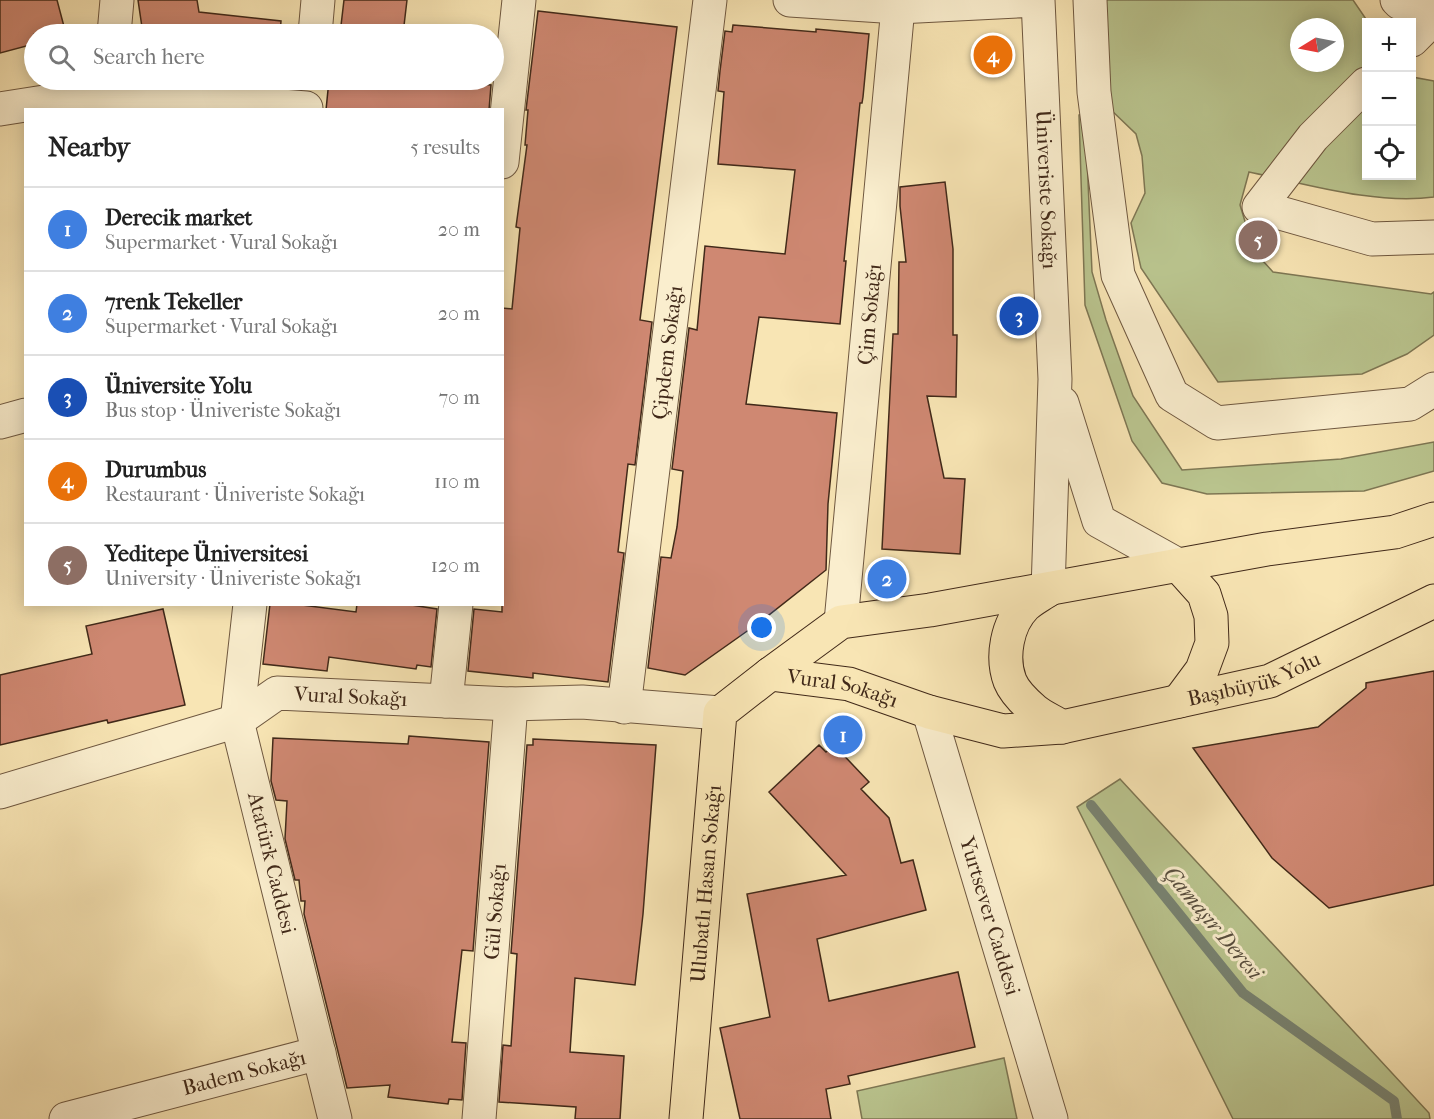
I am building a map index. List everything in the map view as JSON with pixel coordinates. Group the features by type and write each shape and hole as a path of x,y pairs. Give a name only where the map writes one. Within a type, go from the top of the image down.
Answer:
{"main road":[{"path":"1062,727 1035,711 1020,696 1010,681 1007,657 1008,638 1015,620 1025,606 1048,590 1267,549 1395,532 1434,519"},
{"path":"1178,565 1204,594 1211,616 1212,643 1202,670 1179,701"},
{"name":"Vural Sokağı","path":"770,674 841,622 1048,590"},
{"name":"Başıbüyük Yolu","path":"1062,727 1269,681 1434,601"},
{"name":"Vural Sokağı","path":"770,674 849,684 929,712 1003,730 1062,727"},
{"path":"720,713 770,674"},
{"name":"Ulubatlı Hasan Sokağı","path":"686,1119 720,713"}],"street":[{"path":"115,24 117,0"},
{"path":"316,24 318,0"},
{"path":"504,143 519,0"},
{"name":"Çipdem Sokağı","path":"624,707 710,0"},
{"path":"790,0 898,6 1038,0"},
{"name":"Üniveriste Sokağı","path":"1038,0 1055,379"},
{"path":"1090,0 1094,92 1118,275 1172,395 1217,423 1410,404 1434,389"},
{"path":"1397,0 1400,3 1434,12"},
{"name":"Çim Sokağı","path":"841,622 898,6"},
{"path":"1416,36 1434,18"},
{"path":"1362,88 1313,137 1259,207 1372,239 1434,237"},
{"path":"0,109 89,90"},
{"path":"169,90 307,99"},
{"path":"1055,379 1099,521 1178,565"},
{"path":"1048,590 1055,379"},
{"path":"0,422 24,416"},
{"name":"Atatürk Caddesi","path":"250,606 237,722 335,1119"},
{"path":"446,701 456,606"},
{"name":"Vural Sokağı","path":"0,792 237,722 277,693 511,704 582,702 720,713"},
{"name":"Gül Sokağı","path":"478,1119 511,704"},
{"name":"Yurtsever Caddesi","path":"929,712 1051,1119"},
{"name":"Badem Sokağı","path":"66,1119 319,1053"}],"green space":[{"path":"1101,0 1353,0 1365,18 1362,18 1362,180 1416,180 1416,78 1434,81 1434,197 1411,199 1365,196 1249,172 1240,205 1254,251 1273,272 1431,294 1434,292 1434,335 1407,354 1362,374 1218,382 1141,268 1131,223 1145,193 1142,156 1136,134 1109,108"},
{"path":"1085,113 1092,272 1133,396 1182,470 1341,459 1434,442 1434,471 1364,491 1207,494 1162,483 1132,441 1085,305 1079,115"},
{"path":"1120,779 1429,1113 1430,1119 1233,1119 1077,807"},
{"path":"1004,1058 1017,1119 862,1119 857,1091"}],"building":[{"path":"0,0 57,0 63,24 24,24 24,47 0,53"},
{"path":"138,0 197,0 199,12 281,21 281,24 142,24"},
{"path":"344,0 407,0 404,24 341,24"},
{"path":"538,11 677,27 640,320 652,322 635,465 628,464 618,552 624,553 608,682 533,673 533,678 468,671 474,609 502,612 502,606 504,606 504,308 512,309 520,228 516,227 527,145 525,145 528,110 526,110"},
{"path":"733,25 869,34 844,261 846,261 840,324 759,317 746,404 837,413 828,504 826,570 760,622 685,675 648,668 661,557 671,558 677,527 683,471 672,469 689,328 697,330 705,246 785,254 795,170 718,164 724,92 718,91 720,71 725,31 732,32"},
{"path":"328,90 491,90 489,108 326,108"},
{"path":"945,182 953,249 953,335 957,335 956,397 927,396 944,478 965,479 960,554 882,549 893,334 898,334 899,262 906,262 900,187"},
{"path":"270,606 310,606 356,612 357,606 418,606 437,609 431,667 417,665 416,669 329,657 327,671 263,664"},
{"path":"163,609 185,705 108,723 107,720 0,745 0,675 92,654 86,626"},
{"path":"1434,671 1434,885 1329,908 1272,858 1193,748 1318,727 1366,688 1366,683"},
{"path":"409,736 489,742 473,951 462,950 452,1042 466,1043 462,1100 449,1099 448,1104 388,1097 390,1085 347,1088 304,914 305,901 301,901 299,880 295,880 285,839 287,801 276,800 271,781 273,738 408,744"},
{"path":"533,739 656,745 635,985 575,978 570,1052 624,1056 620,1119 575,1119 576,1107 499,1102 503,1045 511,1046 517,954 511,953 527,745 533,745"},
{"path":"819,745 826,752 834,745 869,782 861,789 889,818 901,863 913,860 926,910 817,939 829,1001 958,972 975,1047 848,1076 850,1084 826,1089 831,1119 740,1119 720,1028 770,1017 747,894 846,875 769,792"}],"waterway":[{"name":"Çamaşır Deresi","path":"1091,805 1243,993 1394,1101 1397,1119"}],"place":[{"name":"Durumbus","path":"993,55"},
{"name":"Yeditepe Üniversitesi","path":"1258,240"},
{"name":"Üniversite Yolu","path":"1019,316"},
{"name":"7renk Tekeller","path":"887,579"},
{"name":"Derecik market","path":"843,735"}]}
